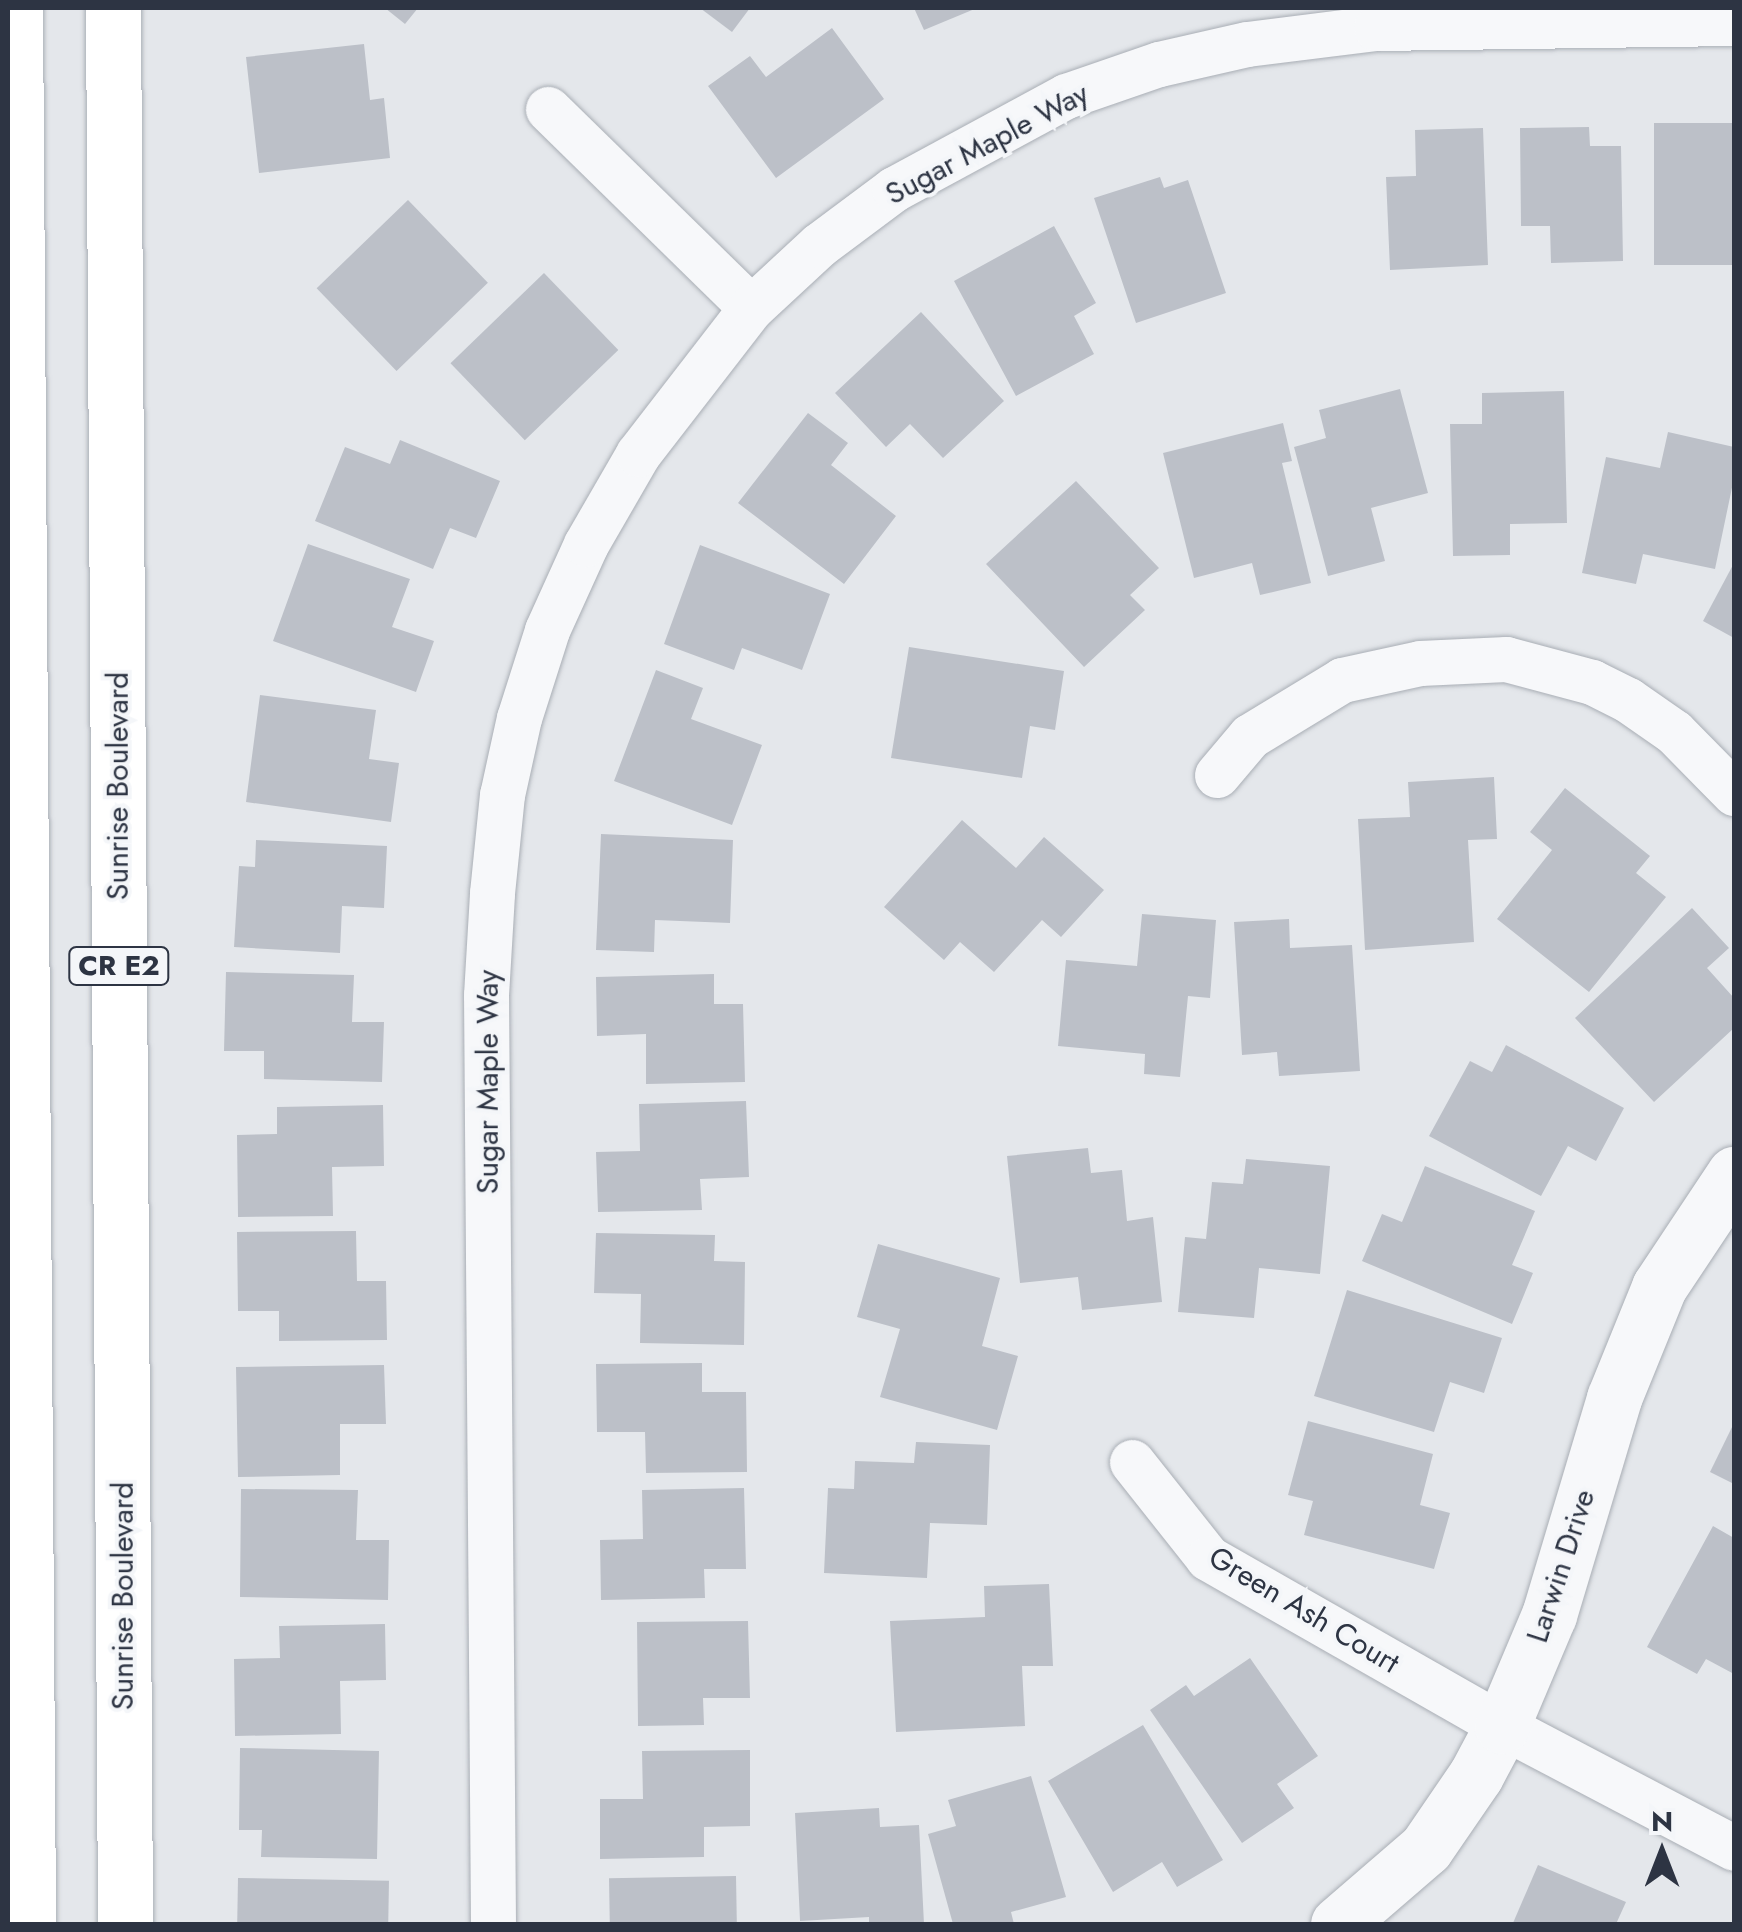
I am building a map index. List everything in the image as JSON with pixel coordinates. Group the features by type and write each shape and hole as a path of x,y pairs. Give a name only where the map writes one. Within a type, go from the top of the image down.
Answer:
{"main road":[{"path":"15,8 28,1924"},
{"name":"Sunrise Boulevard","path":"113,8 125,1924"}],"street":[{"name":"Sugar Maple Way","path":"493,1924 486,995 502,795 519,718 547,630 586,544 638,454 751,308 819,245 894,189 1066,96 1159,64 1247,44 1376,28 1734,23"},
{"path":"548,109 751,308"},
{"path":"1217,775 1250,736 1342,680 1420,663 1506,659 1592,682 1628,700 1674,732 1734,793"},
{"name":"Larwin Drive","path":"1338,1924 1426,1848 1502,1726 1549,1615 1614,1398 1659,1287 1734,1174"},
{"name":"Green Ash Court","path":"1132,1462 1208,1558 1502,1726 1734,1848"}],"building":[{"path":"385,8 418,8 405,24"},
{"path":"700,8 750,8 732,32"},
{"path":"914,8 977,8 924,30"},
{"path":"832,28 884,99 776,178 708,86 750,56 766,77"},
{"path":"364,44 370,100 384,98 390,158 259,173 246,57"},
{"path":"1654,123 1734,123 1734,265 1654,265"},
{"path":"1589,127 1590,146 1621,146 1623,261 1551,263 1550,226 1521,226 1520,128"},
{"path":"1483,128 1488,265 1390,270 1386,177 1416,176 1415,130"},
{"path":"1160,177 1164,188 1188,180 1226,293 1136,323 1094,198"},
{"path":"408,200 488,283 397,371 317,288"},
{"path":"1054,226 1096,303 1074,316 1094,354 1016,396 954,281"},
{"path":"544,273 618,350 525,440 450,363"},
{"path":"921,312 1004,401 943,458 910,424 886,447 835,393"},
{"path":"1400,389 1428,493 1371,508 1385,561 1328,576 1294,447 1326,438 1319,410"},
{"path":"1564,391 1567,523 1510,524 1510,555 1453,556 1450,424 1482,424 1482,393"},
{"path":"808,413 848,443 831,465 896,516 844,584 738,503"},
{"path":"1283,423 1292,461 1282,463 1311,583 1260,595 1252,563 1194,578 1163,453"},
{"path":"1668,432 1734,447 1734,478 1715,569 1643,554 1636,584 1582,573 1606,457 1660,468"},
{"path":"400,440 500,481 476,538 450,528 433,569 315,521 345,447 390,464"},
{"path":"1076,481 1159,568 1130,595 1145,610 1084,667 986,564"},
{"path":"308,544 410,579 392,627 434,641 416,692 273,641"},
{"path":"700,545 830,594 802,670 742,648 734,670 664,644"},
{"path":"1734,563 1734,638 1703,621"},
{"path":"909,647 1064,671 1055,730 1030,726 1022,778 891,758"},
{"path":"656,670 703,688 691,719 762,745 732,825 614,781"},
{"path":"260,695 376,710 369,759 399,763 391,822 246,802"},
{"path":"1494,777 1497,839 1468,840 1474,942 1365,950 1358,819 1410,817 1408,782"},
{"path":"1565,788 1650,856 1636,873 1666,897 1589,992 1497,919 1552,850 1530,832"},
{"path":"962,820 1016,868 1044,837 1104,890 1061,937 1042,920 994,972 960,942 944,960 884,907"},
{"path":"601,834 733,840 730,923 655,920 654,952 596,950"},
{"path":"256,840 387,846 384,908 342,906 340,953 234,947 239,866 255,867"},
{"path":"1692,908 1729,948 1707,968 1734,998 1734,1028 1654,1102 1575,1018"},
{"path":"1142,914 1216,920 1210,998 1188,996 1180,1077 1144,1074 1145,1054 1058,1046 1066,960 1137,966"},
{"path":"1289,919 1290,948 1352,945 1360,1071 1279,1076 1277,1052 1242,1055 1234,922"},
{"path":"226,972 354,975 352,1022 384,1022 382,1082 264,1079 264,1051 224,1051"},
{"path":"714,974 714,1004 743,1004 745,1082 646,1084 646,1034 597,1036 596,977"},
{"path":"1506,1045 1624,1108 1596,1161 1568,1146 1541,1196 1429,1136 1470,1061 1492,1072"},
{"path":"746,1101 749,1177 700,1179 702,1210 598,1212 596,1152 640,1151 639,1104"},
{"path":"383,1105 384,1166 332,1167 333,1216 238,1217 237,1135 277,1134 277,1107"},
{"path":"1088,1148 1091,1173 1122,1170 1127,1221 1153,1217 1162,1302 1082,1310 1078,1277 1020,1283 1007,1156"},
{"path":"1246,1159 1330,1166 1320,1274 1259,1268 1254,1318 1178,1312 1185,1237 1206,1239 1212,1182 1243,1184"},
{"path":"1425,1166 1535,1211 1512,1265 1533,1273 1512,1324 1362,1261 1382,1214 1402,1222"},
{"path":"356,1231 357,1281 386,1281 387,1340 279,1341 279,1311 238,1311 237,1232"},
{"path":"596,1233 715,1235 714,1261 745,1262 744,1345 640,1343 641,1294 594,1293"},
{"path":"878,1244 1000,1278 982,1346 1018,1356 997,1430 880,1397 900,1329 857,1317"},
{"path":"1347,1290 1502,1338 1484,1393 1450,1382 1434,1432 1314,1396"},
{"path":"702,1363 702,1392 746,1392 747,1472 646,1473 645,1432 597,1432 596,1364"},
{"path":"384,1365 386,1424 340,1424 340,1475 238,1477 236,1367"},
{"path":"1308,1421 1433,1454 1420,1505 1450,1513 1434,1569 1304,1535 1313,1501 1288,1495"},
{"path":"1734,1423 1734,1484 1710,1472"},
{"path":"916,1442 990,1445 987,1525 930,1523 927,1578 824,1573 828,1488 854,1489 855,1461 914,1463"},
{"path":"744,1488 746,1569 704,1569 705,1598 601,1600 600,1540 643,1539 642,1490"},
{"path":"241,1489 358,1490 356,1540 389,1540 388,1600 240,1597"},
{"path":"1713,1526 1734,1538 1734,1674 1706,1659 1697,1674 1647,1647"},
{"path":"1049,1584 1053,1666 1022,1666 1025,1726 896,1732 890,1621 985,1617 984,1586"},
{"path":"748,1621 750,1698 703,1698 704,1725 638,1726 637,1622"},
{"path":"385,1624 386,1680 340,1681 341,1734 235,1736 234,1659 280,1658 279,1626"},
{"path":"1250,1658 1318,1756 1277,1784 1294,1808 1242,1843 1150,1710 1186,1685 1194,1696"},
{"path":"1143,1725 1223,1860 1177,1887 1162,1862 1113,1892 1048,1781"},
{"path":"240,1748 379,1751 377,1859 261,1857 262,1830 239,1830"},
{"path":"750,1750 750,1826 704,1827 704,1857 600,1859 600,1799 643,1799 642,1751"},
{"path":"1031,1776 1066,1897 1011,1912 1014,1924 953,1924 928,1834 956,1826 948,1800"},
{"path":"879,1808 880,1827 919,1825 924,1924 869,1924 869,1917 800,1921 795,1813"},
{"path":"1538,1865 1626,1902 1616,1924 1513,1923"},
{"path":"736,1876 737,1924 610,1924 609,1878"},
{"path":"238,1878 389,1881 388,1924 237,1924"}]}
